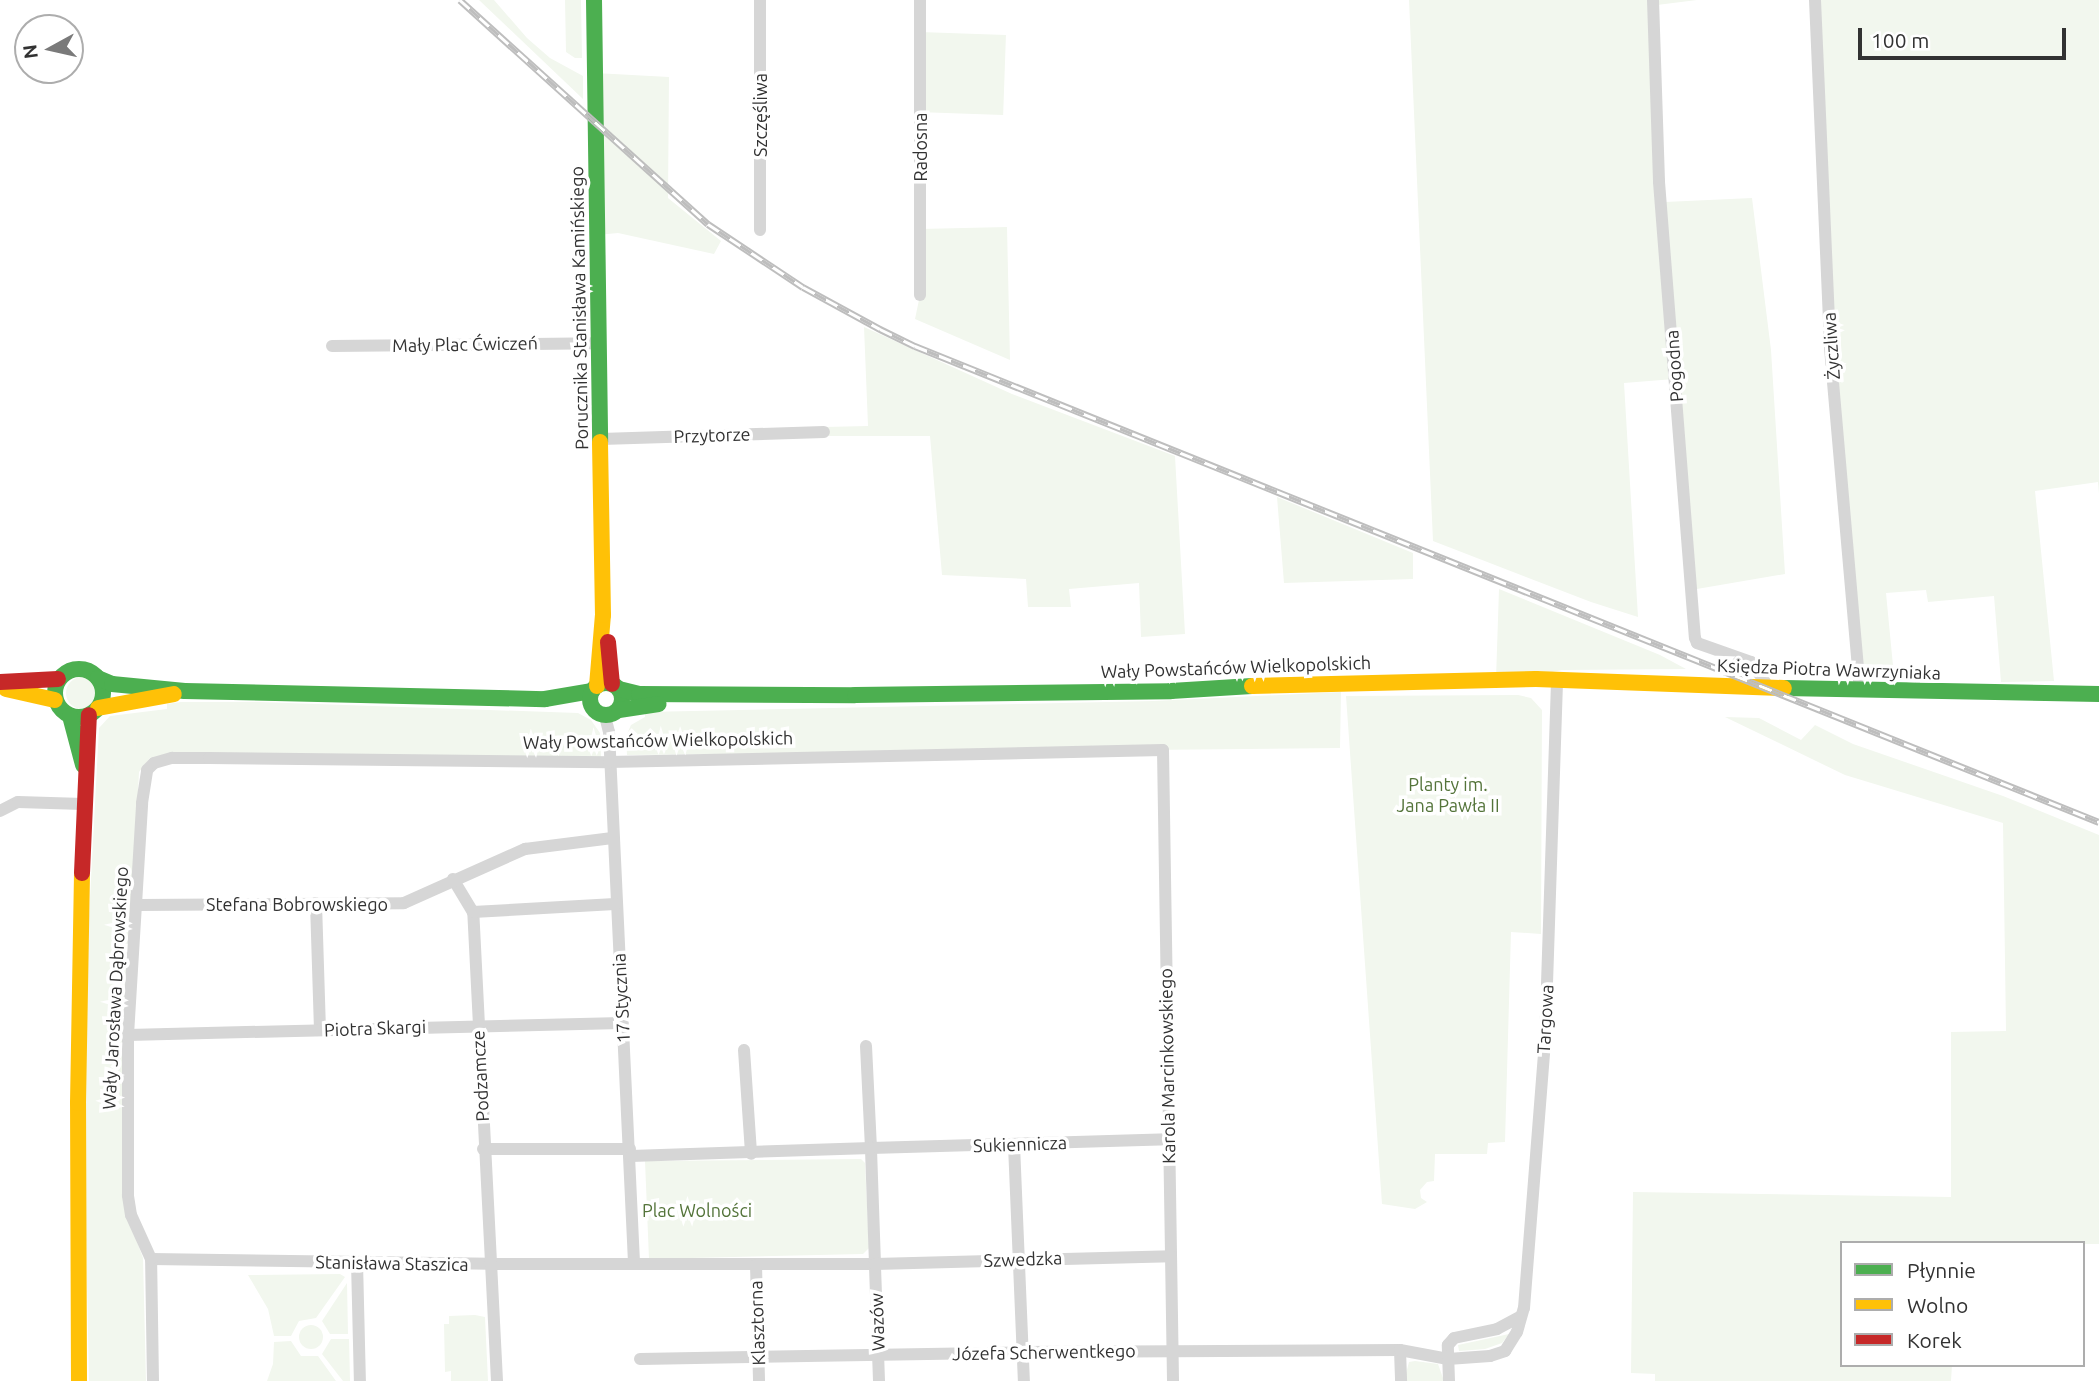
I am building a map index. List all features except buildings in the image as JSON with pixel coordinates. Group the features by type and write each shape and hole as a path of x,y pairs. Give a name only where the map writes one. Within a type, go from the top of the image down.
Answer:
{"main road":[{"name":"Porucznika Stanisława Kamińskiego","path":"594,0 605,698"},
{"path":"0,682 58,679 76,669 88,671 97,678 103,695 93,712 70,716 55,700 0,688"},
{"name":"Wały Powstańców Wielkopolskich","path":"97,678 112,684 186,691 545,699 605,698 639,694 917,695 1171,691 1394,680 1557,680"},
{"path":"55,700 58,679"},
{"name":"Księdza Piotra Wawrzyniaka","path":"1557,680 1860,691 2099,694"},
{"name":"Wały Powstańców Wielkopolskich","path":"93,712 186,691"},
{"name":"Wały Powstańców Wielkopolskich","path":"605,698 653,704 799,705 917,695"},
{"name":"Wały Jarosława Dąbrowskiego","path":"79,1381 78,1103 83,803 93,712"},
{"name":"Wały Jarosława Dąbrowskiego","path":"70,716 85,769"}],"street":[{"name":"Szczęśliwa","path":"760,0 760,230"},
{"name":"Radosna","path":"920,0 920,295"},
{"name":"Pogodna","path":"1653,0 1659,182 1695,638 1697,643 1751,663 1769,688"},
{"name":"Życzliwa","path":"1815,0 1830,348 1860,691"},
{"name":"Mały Plac Ćwiczeń","path":"332,346 598,343"},
{"name":"Przytorze","path":"601,439 824,432"},
{"name":"Targowa","path":"1448,1359 1490,1356 1505,1351 1517,1332 1521,1316 1545,1044 1557,680"},
{"name":"17 Stycznia","path":"605,698 609,732 634,1263"},
{"name":"Wały Powstańców Wielkopolskich","path":"154,763 172,758 609,762 1163,750"},
{"name":"Karola Marcinkowskiego","path":"1163,750 1173,1381"},
{"name":"Wały Jarosława Dąbrowskiego","path":"153,1381 150,1259 131,1214 128,1195 128,1035 144,783 147,770 154,763"},
{"path":"0,811 18,802 83,803"},
{"name":"Stefana Bobrowskiego","path":"138,905 404,903 525,849 612,838"},
{"path":"453,879 473,912 615,904"},
{"path":"316,904 320,1030"},
{"name":"Podzamcze","path":"473,912 496,1381"},
{"name":"Piotra Skargi","path":"128,1035 622,1023"},
{"path":"634,1263 875,1264 866,1046"},
{"path":"744,1050 751,1154"},
{"name":"Sukiennicza","path":"871,1148 1168,1139"},
{"path":"1014,1145 1024,1381"},
{"path":"483,1149 751,1154 871,1148"},
{"name":"Szwedzka","path":"875,1264 1171,1256"},
{"name":"Stanisława Staszica","path":"150,1259 490,1264 634,1263"},
{"path":"356,1262 360,1381"},
{"name":"Wazów","path":"875,1264 879,1381"},
{"name":"Klasztorna","path":"755,1265 759,1381"},
{"path":"1449,1381 1448,1345 1454,1338 1497,1329 1521,1316"},
{"name":"Józefa Scherwentkego","path":"640,1359 1173,1350 1400,1350 1448,1359"},
{"path":"1400,1350 1401,1381"}],"green space":[{"path":"479,0 494,0 527,38 550,58 583,76 583,99"},
{"path":"565,0 581,0 582,58 575,58 566,52"},
{"path":"1409,0 1697,0 1657,5 1665,202 1752,198 1771,350 1785,574 1691,590 1674,379 1624,383 1638,617 1591,602 1433,541"},
{"path":"1814,0 2099,0 2099,494 2098,482 2035,491 2054,681 2001,682 1994,596 1928,602 1926,590 1886,593 1894,676 1859,677 1844,511"},
{"path":"920,32 1006,35 1003,115 917,112"},
{"path":"595,73 669,77 668,198 721,241 714,254 618,233 597,235"},
{"path":"1007,227 1010,360 915,319 920,295 920,229"},
{"path":"864,327 1012,394 1175,456 1185,634 1141,637 1139,583 1069,589 1071,607 1028,607 1026,579 942,575 930,436 824,436 824,427 868,426"},
{"path":"1277,497 1413,553 1413,579 1284,583"},
{"path":"1499,589 1660,655 1686,669 1562,670 1518,679 1496,679"},
{"path":"82,677 94,681 98,693 94,705 82,709 70,705 66,693 70,681"},
{"path":"1341,692 1340,748 627,755 626,736 631,725 645,717 645,712 1154,701"},
{"name":"Planty im. Jana Pawła II","path":"1518,695 1531,698 1542,710 1541,934 1511,932 1505,1142 1488,1143 1487,1154 1435,1154 1434,1181 1427,1182 1420,1190 1421,1198 1427,1202 1415,1209 1382,1204 1346,696"},
{"path":"259,702 578,713 591,720 600,733 601,757 175,753 150,758 139,772 133,892 131,1226 143,1258 146,1381 89,1381 84,1132 89,917 99,728 110,716 167,709 167,704"},
{"path":"1725,717 1759,718 1801,740 1815,725 1853,744 2003,796 2099,835 2099,1244 2085,1244 2085,1241 1840,1241 1840,1367 1952,1367 1951,1381 1655,1381 1655,1374 1631,1373 1633,1192 1951,1197 1951,1032 2006,1031 2003,823 1845,775"},
{"name":"Plac Wolności","path":"861,1159 865,1163 869,1248 863,1254 649,1259 645,1161"},
{"path":"340,1274 345,1277 316,1318 299,1321 291,1336 274,1336 268,1309 248,1275"},
{"path":"347,1283 348,1334 330,1334 322,1321"},
{"path":"449,1316 485,1317 488,1381 451,1381 451,1371 445,1372 444,1324 449,1324"},
{"path":"311,1325 320,1328 323,1337 320,1346 311,1349 302,1346 299,1337 302,1328"},
{"path":"1509,1334 1502,1343 1485,1349 1459,1351 1458,1345"},
{"path":"331,1339 349,1339 350,1381 343,1381 322,1354"},
{"path":"291,1341 301,1356 318,1356 336,1381 267,1381 273,1364 274,1342"},
{"path":"1409,1362 1438,1364 1444,1381 1404,1381"}],"railway":[{"path":"460,0 708,224 803,287 880,329 915,346 2099,822"}],"traffic: fast":[{"path":"594,0 600,442"},
{"path":"79,669 96,676 103,693 96,710 79,717 62,710 55,693 62,676 79,669"},
{"path":"98,678 112,684 185,691 545,699 592,691"},
{"path":"606,683 618,687 622,699 618,711 606,715 594,711 590,699 594,687 606,683"},
{"path":"619,689 639,694 855,695 1171,691 1252,686"},
{"path":"1784,688 2099,694"},
{"path":"619,710 659,704"},
{"path":"70,716 83,765"}],"traffic: slow":[{"path":"597,686 603,615 600,442"},
{"path":"1252,686 1536,679 1784,688"},
{"path":"6,689 55,700"},
{"path":"98,708 174,694"},
{"path":"79,1381 78,1103 82,873"}],"traffic: jam":[{"path":"608,642 612,684"},
{"path":"0,682 58,679"},
{"path":"82,873 89,715"}]}
